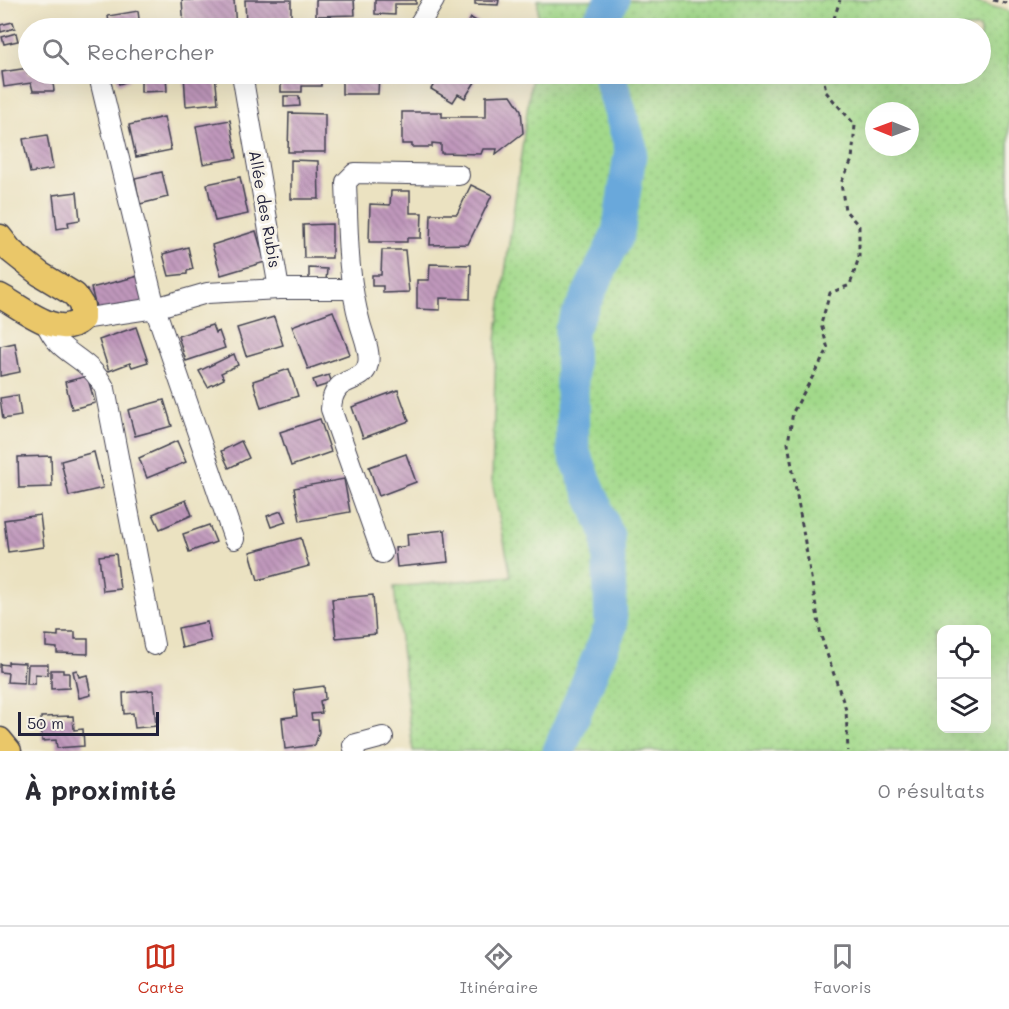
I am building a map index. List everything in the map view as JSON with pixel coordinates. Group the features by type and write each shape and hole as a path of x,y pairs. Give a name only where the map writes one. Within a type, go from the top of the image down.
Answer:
{"main road":[{"path":"0,237 12,251 40,274 75,295 82,306 82,319 75,325 65,327 46,323 0,296"},
{"path":"0,740 9,751"}],"street":[{"path":"423,18 434,0"},
{"path":"101,84 155,308 234,539"},
{"name":"Allée des Rubis","path":"82,319 155,308 207,293 279,289 244,84"},
{"path":"382,553 331,409 332,395 340,384 362,375 368,364 368,352 351,289 346,182 355,173 459,175"},
{"path":"279,289 351,289"},
{"path":"46,323 57,343 97,373 105,389 154,645"},
{"path":"355,751 353,745 383,737"}],"path":[{"path":"834,18 840,0"},
{"path":"993,0 1009,4"},
{"path":"825,84 826,92 855,125 852,160 841,183 845,210 858,225 859,257 850,285 830,293 821,324 828,349 793,412 788,443 822,636 846,710 848,751"}],"green space":[{"path":"538,0 967,0 1009,11 1009,751 413,751 394,587 511,576 492,481 496,340 531,84 991,84 991,18 538,18"}],"building":[{"path":"182,0 234,0 235,18 183,18"},
{"path":"245,0 291,0 291,18 246,18"},
{"path":"316,0 354,0 355,15 316,16"},
{"path":"375,0 416,0 416,4 395,4 395,15 375,14"},
{"path":"475,0 499,0 498,5 475,4"},
{"path":"138,11 139,18 108,18 108,16"},
{"path":"13,22 15,28 1,32 0,25"},
{"path":"16,33 18,41 4,44 2,37"},
{"path":"18,70 18,84 24,84 4,87 2,72"},
{"path":"31,84 53,84 54,91 33,91"},
{"path":"141,84 167,84 167,91 141,92"},
{"path":"185,84 216,84 218,103 186,106"},
{"path":"281,84 321,84 321,86 302,86 302,92 281,92"},
{"path":"342,84 378,84 378,94 342,94"},
{"path":"434,84 474,84 465,98 458,94 453,102 431,89"},
{"path":"511,95 521,110 523,133 496,154 497,149 483,149 481,154 441,153 441,144 432,143 432,147 412,147 412,144 402,144 402,112 442,112 442,117 486,117 486,96"},
{"path":"284,96 299,96 300,106 284,107"},
{"path":"289,113 325,114 325,152 288,152"},
{"path":"164,117 171,150 136,157 129,125"},
{"path":"230,120 237,158 203,164 196,126"},
{"path":"47,135 53,169 30,173 23,139"},
{"path":"291,160 318,161 319,199 291,199"},
{"path":"162,172 168,197 140,204 135,178"},
{"path":"240,177 248,214 215,221 207,184"},
{"path":"471,185 492,195 468,244 430,245 431,214 457,214"},
{"path":"391,191 410,191 410,213 422,213 421,238 407,238 407,242 369,242 370,204 390,205"},
{"path":"77,192 80,220 68,222 69,227 57,229 53,195"},
{"path":"332,224 332,258 304,258 303,225"},
{"path":"256,231 265,262 221,275 212,245"},
{"path":"188,247 193,269 187,271 187,274 169,276 163,254"},
{"path":"382,250 405,250 409,292 383,293 383,286 372,286 372,275 381,275"},
{"path":"430,264 471,265 470,299 440,298 440,310 417,309 417,280 429,280"},
{"path":"309,268 327,269 326,281 309,280"},
{"path":"139,276 146,303 98,315 91,288"},
{"path":"333,311 350,354 308,369 292,326"},
{"path":"274,317 283,345 246,356 237,328"},
{"path":"212,325 215,333 219,331 225,348 186,361 178,336"},
{"path":"136,327 148,362 132,367 130,363 109,371 99,340"},
{"path":"15,343 20,372 0,376 0,346"},
{"path":"234,354 238,365 221,373 224,379 208,387 199,371"},
{"path":"289,369 298,396 261,408 253,381"},
{"path":"329,375 332,383 316,388 313,380"},
{"path":"87,376 95,403 72,409 65,382"},
{"path":"398,390 409,421 363,438 352,407"},
{"path":"18,395 21,416 3,419 0,398"},
{"path":"164,400 172,426 135,436 128,410"},
{"path":"320,419 331,452 291,466 280,432"},
{"path":"177,441 186,462 147,478 139,458"},
{"path":"241,441 249,458 229,468 221,451"},
{"path":"94,452 103,488 69,496 61,461"},
{"path":"406,454 416,482 379,496 369,467"},
{"path":"51,456 52,487 19,488 18,457"},
{"path":"344,479 350,512 300,521 294,488"},
{"path":"186,500 192,515 160,529 153,514"},
{"path":"281,511 286,522 271,527 267,516"},
{"path":"40,515 44,547 8,552 4,520"},
{"path":"209,525 216,542 189,552 183,534"},
{"path":"445,530 448,562 397,567 395,548 408,546 407,534"},
{"path":"301,538 309,566 258,580 250,552"},
{"path":"116,554 120,589 103,591 99,556"},
{"path":"373,595 376,634 336,638 332,599"},
{"path":"207,622 211,641 182,648 178,628"},
{"path":"58,632 75,632 75,639 88,639 88,654 57,653 57,648 46,647 46,635 58,636"},
{"path":"8,662 25,663 24,683 7,682 8,673 0,672 0,664 8,665"},
{"path":"28,664 48,664 48,675 35,674 35,684 27,684"},
{"path":"51,670 63,670 63,673 69,673 69,688 51,689"},
{"path":"77,670 79,677 87,675 91,695 79,698 73,671"},
{"path":"324,686 325,699 320,701 322,713 311,714 312,720 318,720 319,732 315,745 285,749 282,718 297,716 294,690"},
{"path":"153,690 156,726 135,728 133,713 124,714 123,693"},
{"path":"73,716 74,730 83,729 84,746 57,748 56,740 42,741 41,717"}],"waterway":[{"path":"601,18 613,0"},
{"path":"559,751 611,626 608,536 573,450 571,330 618,234 631,148 612,84"}]}
